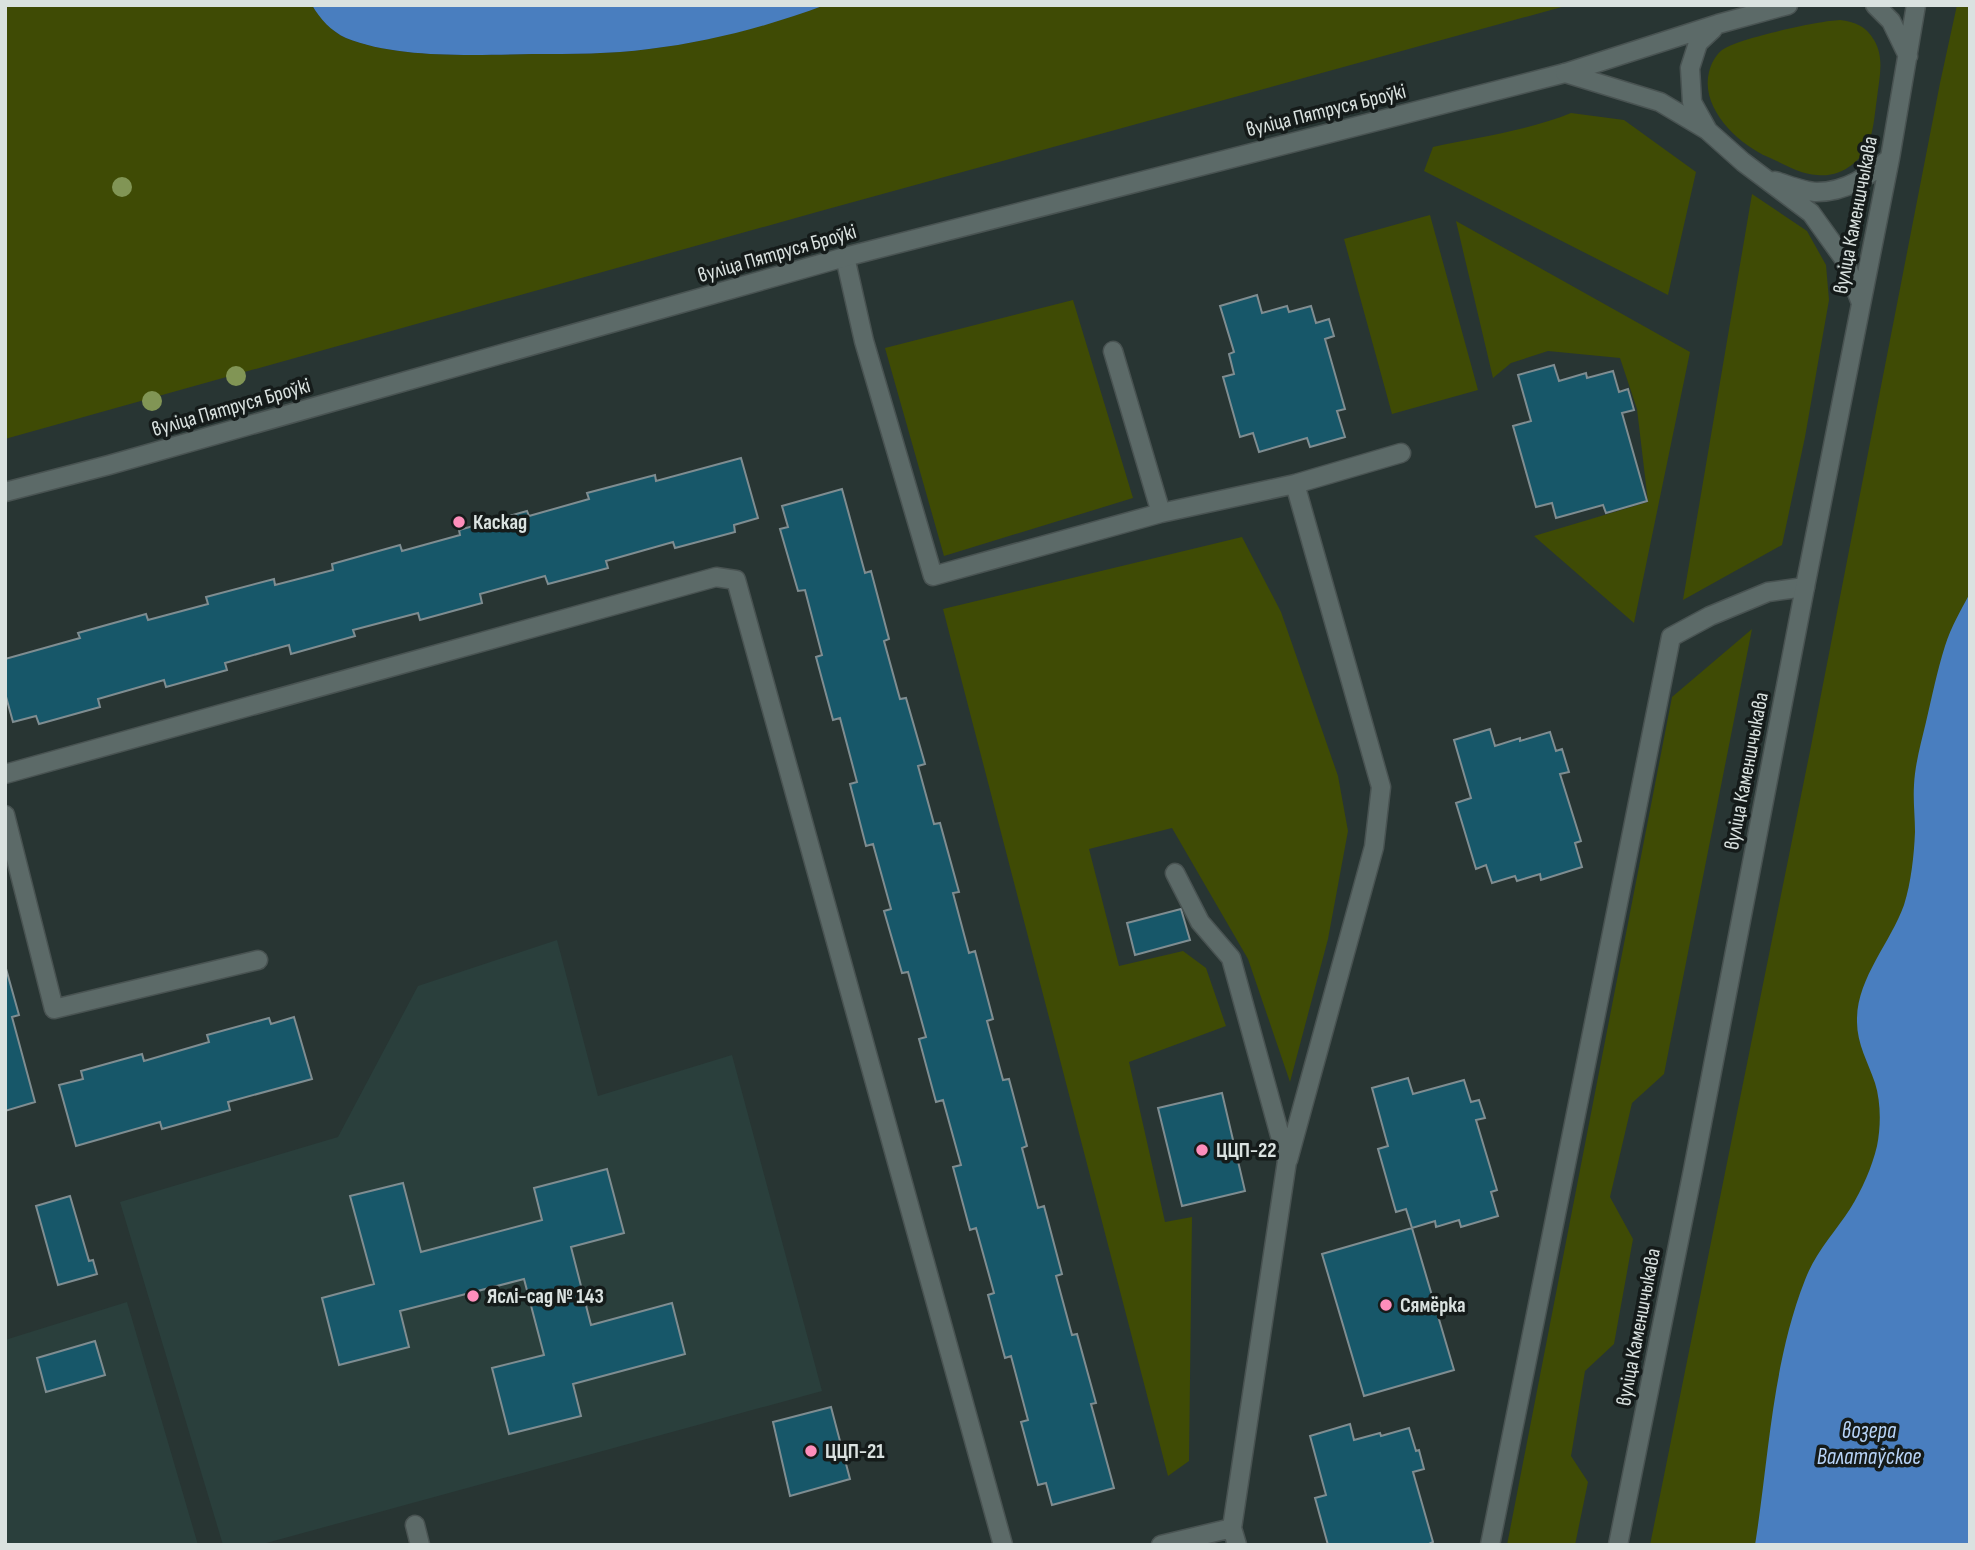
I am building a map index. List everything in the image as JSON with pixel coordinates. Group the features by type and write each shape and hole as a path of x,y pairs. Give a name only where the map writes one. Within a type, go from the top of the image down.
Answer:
{"street":[{"name":"вуліца Пятруся Броўкі","path":"5,492 163,450 845,257 1565,73 1718,24 1788,5"},
{"path":"1875,5 1891,21 1908,56"},
{"name":"вуліца Каменшчыкава","path":"1618,1545 1890,158 1916,5"},
{"path":"1707,130 1692,102 1690,68 1698,43 1718,24"},
{"path":"1565,73 1661,102 1707,130 1811,213 1844,259 1861,303"},
{"path":"1768,179 1815,192 1839,190 1868,176 1890,158"},
{"path":"845,257 864,341 933,576 1161,513 1295,484 1401,453"},
{"path":"1113,351 1161,513"},
{"path":"1161,1545 1234,1536 1287,1161 1374,847 1381,788 1295,484"},
{"path":"5,774 716,577 736,580 1003,1545"},
{"path":"1490,1545 1671,637 1710,615 1768,593 1805,587"},
{"path":"5,815 54,1009 258,960"},
{"path":"1175,873 1200,922 1231,958 1287,1161"},
{"path":"415,1525 420,1545"}],"shaded area":[{"name":"Яслі-сад № 143","path":"557,940 598,1096 732,1055 822,1391 259,1545 223,1545 120,1202 338,1137 418,986"},
{"path":"127,1302 198,1545 5,1545 5,1340"}],"green space":[{"path":"5,5 312,5 336,32 367,45 413,53 462,55 635,51 738,32 825,5 1569,5 5,439"},
{"path":"1957,5 1970,5 1970,1545 1650,1545 1811,746"},
{"path":"1840,20 1864,28 1877,47 1880,69 1872,129 1867,147 1850,166 1834,174 1811,174 1756,151 1734,134 1710,99 1709,72 1717,55 1731,45 1779,31"},
{"path":"1571,113 1624,120 1696,172 1668,295 1424,171 1433,147 1520,129"},
{"path":"1752,194 1807,231 1826,265 1829,300 1805,437 1782,545 1683,600"},
{"path":"1430,215 1478,390 1392,414 1344,239"},
{"path":"1456,221 1690,352 1634,623 1534,536 1648,502 1637,409 1620,358 1548,351 1511,363 1493,378"},
{"path":"1073,300 1133,498 944,556 885,348"},
{"path":"1242,537 1281,612 1338,776 1348,831 1328,939 1290,1082 1248,959 1172,828 1089,849 1119,966 1183,951 1206,968 1226,1026 1129,1062 1165,1222 1192,1217 1189,1461 1168,1476 943,609"},
{"path":"1752,629 1664,1074 1632,1103 1610,1197 1633,1239 1614,1344 1585,1371 1571,1456 1588,1482 1575,1545 1507,1545 1672,697"}],"water":[{"path":"312,5 825,5 738,32 635,51 462,55 389,50 346,38 326,24"},
{"name":"возера Валатаўское","path":"1970,593 1970,1545 1755,1545 1778,1378 1794,1312 1809,1270 1859,1194 1877,1146 1880,1122 1878,1098 1859,1038 1858,1006 1868,976 1904,905 1914,850 1914,785 1919,754 1945,646"}],"building":[{"path":"1257,295 1262,313 1287,306 1289,312 1311,306 1316,323 1329,319 1334,336 1325,339 1345,409 1337,411 1345,437 1310,447 1307,438 1259,452 1253,433 1240,437 1223,377 1234,374 1229,354 1234,352 1220,306"},
{"path":"1554,365 1559,381 1586,373 1587,378 1613,371 1619,392 1628,389 1634,410 1622,413 1647,501 1606,513 1603,505 1556,518 1552,503 1536,507 1513,426 1531,421 1518,375"},
{"path":"741,458 758,518 734,525 735,532 675,548 673,542 606,561 608,568 548,584 545,576 480,594 482,603 420,620 418,613 353,630 355,636 291,654 289,645 225,663 227,670 166,687 164,680 98,699 100,707 39,724 36,716 13,722 5,693 5,659 80,638 78,633 146,614 148,620 208,604 206,597 274,579 275,585 333,570 332,564 400,545 402,551 460,535 459,530 527,511 529,516 589,499 587,493 655,475 656,481"},
{"path":"842,489 865,573 871,571 889,639 884,641 900,699 906,698 925,764 918,766 934,824 940,823 959,892 953,893 969,953 975,951 993,1019 987,1021 1003,1080 1009,1079 1027,1146 1022,1148 1038,1208 1044,1206 1062,1274 1056,1276 1072,1335 1077,1334 1096,1403 1091,1404 1114,1488 1052,1505 1046,1483 1038,1485 1021,1422 1028,1420 1011,1356 1005,1358 988,1295 994,1293 976,1228 970,1230 953,1167 961,1165 943,1100 936,1102 919,1039 926,1037 908,972 902,973 884,911 891,909 873,844 866,846 850,784 857,782 840,718 833,720 816,657 822,655 805,590 798,591 780,529 788,527 782,506"},
{"path":"1490,729 1495,746 1550,732 1556,751 1562,749 1569,772 1560,774 1581,841 1575,843 1582,867 1541,880 1540,874 1517,881 1515,876 1492,883 1486,865 1476,869 1456,803 1471,798 1454,740"},
{"path":"1181,909 1190,940 1135,955 1127,923"},
{"path":"5,965 19,1015 12,1017 35,1102 5,1111"},
{"path":"294,1017 312,1079 228,1102 230,1110 162,1129 160,1122 76,1146 59,1085 83,1079 81,1071 142,1054 144,1061 209,1042 207,1035 269,1018 271,1024"},
{"path":"1408,1078 1413,1094 1464,1080 1471,1102 1479,1100 1485,1118 1476,1120 1497,1190 1491,1192 1498,1216 1461,1227 1459,1220 1436,1227 1435,1221 1412,1228 1406,1209 1396,1212 1378,1149 1388,1146 1372,1088"},
{"name":"ЦЦП-22","path":"1222,1093 1245,1191 1182,1206 1158,1108"},
{"path":"607,1169 624,1233 571,1247 591,1325 672,1303 685,1354 573,1384 581,1416 509,1434 492,1368 544,1355 524,1279 400,1311 409,1347 339,1365 322,1298 374,1284 350,1196 403,1183 421,1252 542,1220 534,1188"},
{"path":"70,1196 89,1261 93,1260 97,1274 58,1285 36,1206"},
{"path":"1412,1228 1454,1370 1364,1396 1322,1254"},
{"path":"95,1341 105,1375 46,1392 37,1358"},
{"name":"ЦЦП-21","path":"831,1407 850,1479 790,1496 773,1422"},
{"path":"1350,1424 1354,1440 1409,1428 1424,1469 1413,1472 1433,1542 1427,1545 1328,1545 1315,1498 1326,1495 1310,1436"}],"place":[{"name":"Каскад","path":"459,522"},
{"name":"ЦЦП-22","path":"1202,1150"},
{"name":"Яслі-сад № 143","path":"473,1296"},
{"name":"Сямёрка","path":"1386,1305"},
{"name":"ЦЦП-21","path":"811,1451"}]}
